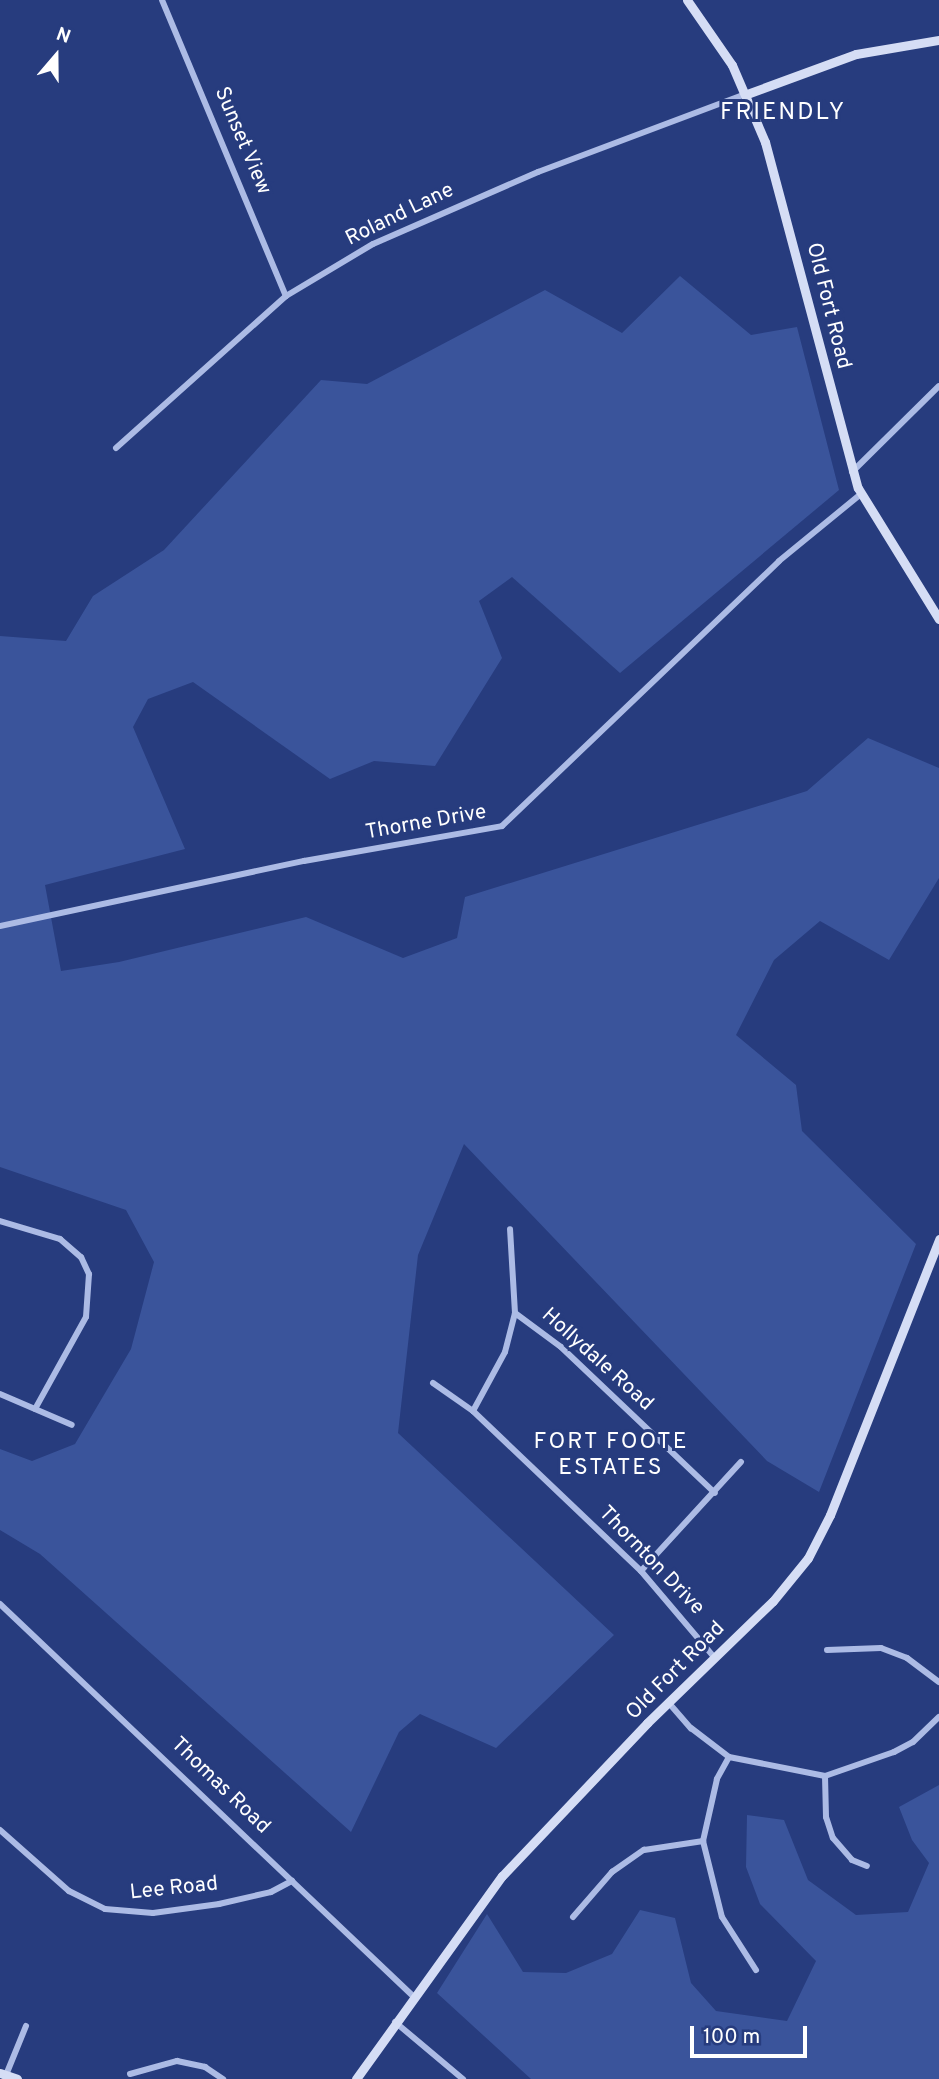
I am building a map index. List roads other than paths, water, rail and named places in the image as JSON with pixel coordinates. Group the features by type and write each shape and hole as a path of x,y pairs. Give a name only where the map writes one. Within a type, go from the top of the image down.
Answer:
{"main road":[{"name":"Old Fort Road","path":"687,0 711,29 747,93 779,188 852,472 861,494 939,619"},
{"path":"747,93 856,54 939,40"},
{"name":"Old Fort Road","path":"356,2079 413,1996 502,1876 668,1702 780,1594 815,1547 939,1239"},
{"path":"3,2074 17,2079"}],"street":[{"name":"Sunset View","path":"162,0 286,296"},
{"name":"Roland Lane","path":"116,447 286,296 373,244 436,215 747,93"},
{"path":"852,472 939,386"},
{"name":"Thorne Drive","path":"0,926 304,861 430,843 502,826 779,561 861,494"},
{"path":"0,1222 60,1239 81,1256 89,1274 86,1317 35,1409"},
{"path":"472,1411 496,1370 515,1313 510,1229"},
{"name":"Hollydale Road","path":"515,1313 561,1346 715,1493"},
{"name":"Thornton Drive","path":"433,1383 472,1411 641,1571 714,1657"},
{"path":"0,1394 72,1425"},
{"path":"641,1571 741,1462"},
{"name":"Thomas Road","path":"0,1604 413,1996"},
{"path":"827,1650 881,1648 907,1658 939,1682"},
{"path":"668,1702 691,1728 729,1757 825,1776 894,1752 913,1742 939,1717"},
{"path":"729,1757 717,1779 703,1841 722,1917 756,1970"},
{"path":"825,1776 826,1817 833,1838 852,1860 867,1866"},
{"name":"Lee Road","path":"0,1829 69,1891 105,1909 153,1913 219,1904 271,1892 292,1881"},
{"path":"573,1917 612,1872 644,1850 703,1841"},
{"path":"395,2022 463,2079"},
{"path":"3,2074 26,2026"},
{"path":"130,2074 177,2061 205,2067 223,2079"}],"district":[{"name":"FRIENDLY","path":"783,114"},
{"name":"FORT FOOTE ESTATES","path":"611,1456"}]}
